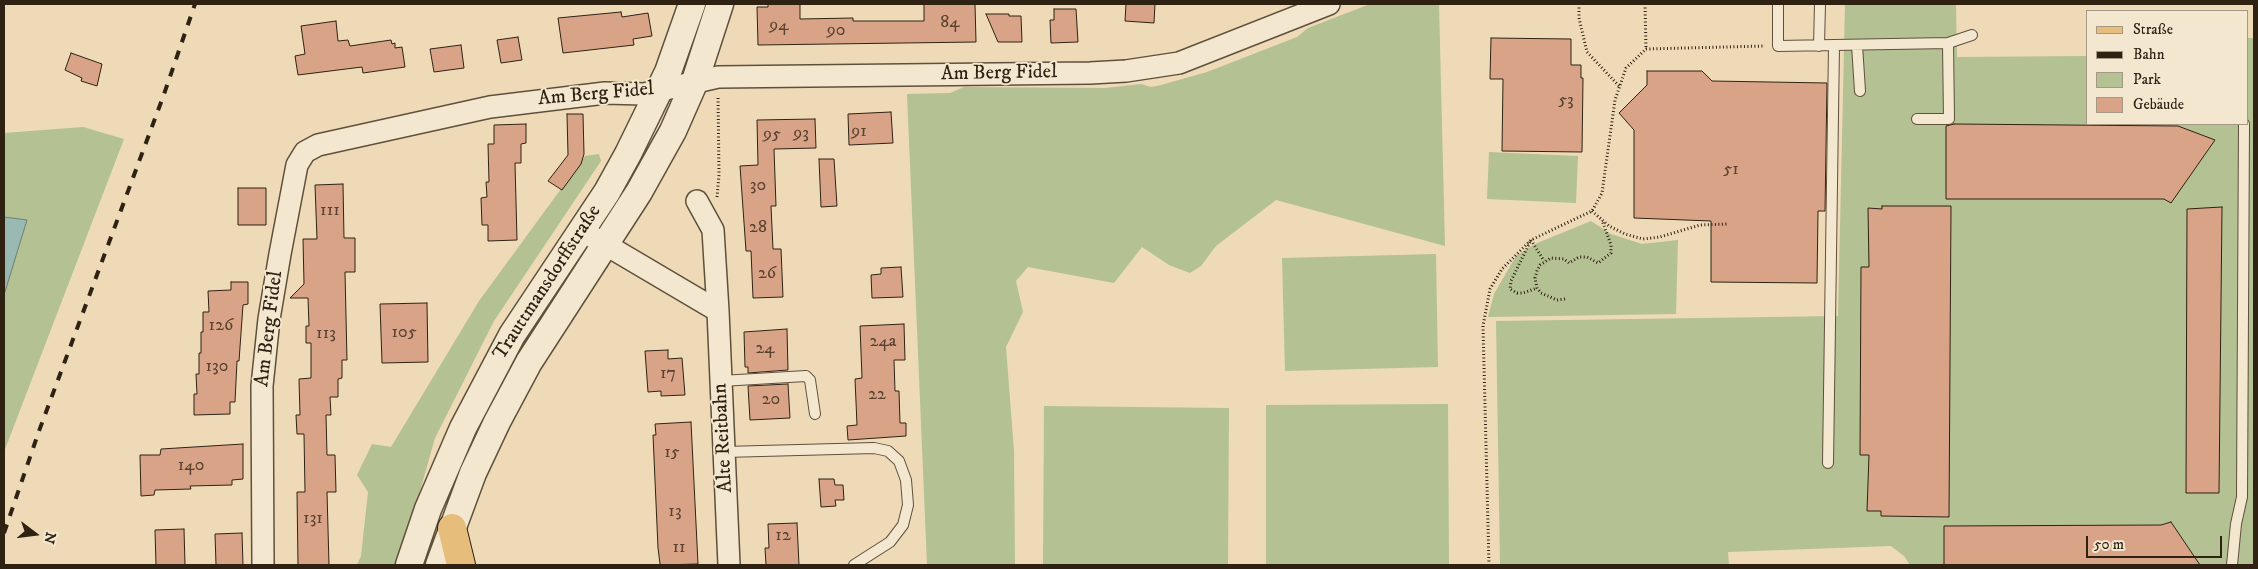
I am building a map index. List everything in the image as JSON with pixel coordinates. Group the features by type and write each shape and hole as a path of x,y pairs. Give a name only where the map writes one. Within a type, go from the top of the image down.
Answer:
{"main road":[{"path":"452,528 461,565"}],"street":[{"name":"Trauttmansdorffstraße","path":"409,565 447,463 484,385 512,335 582,230 628,154 661,90 676,53 692,4"},
{"name":"Trauttmansdorffstraße","path":"439,565 473,473 497,422 529,362 654,168 706,79 720,4"},
{"name":"Am Berg Fidel","path":"263,565 262,386 269,319 297,165 305,152 318,145 490,107 605,93 644,94 706,79 1090,74 1126,71 1180,63 1329,4"},
{"name":"Alte Reitbahn","path":"697,202 713,230 729,565"},
{"path":"582,230 718,311"}],"lane":[{"path":"1778,4 1778,46 1948,43 1972,35"},
{"path":"1818,46 1820,4"},
{"path":"1918,120 1948,120 1948,43"},
{"path":"1828,463 1834,45"},
{"path":"1857,45 1860,91"},
{"path":"2232,565 2236,524 2242,497 2244,125"},
{"path":"721,381 806,376 810,380 815,414"},
{"path":"724,452 874,448 888,451 899,460 906,480 908,505 903,525 890,542 854,565"}],"path":[{"path":"1579,4 1579,18 1587,52 1620,86"},
{"path":"1645,4 1646,49"},
{"path":"1489,565 1483,326 1490,290 1502,269 1531,240 1592,210 1602,193 1615,100 1626,68 1646,49 1778,46"},
{"path":"706,79 719,175 713,230"},
{"path":"1592,210 1602,220 1625,234 1643,239 1660,237 1700,225 1727,224"},
{"path":"1565,299 1548,298 1537,288 1535,278 1537,271 1544,261 1557,258 1569,263 1580,257 1587,257 1598,263 1611,253 1611,245 1602,220"},
{"path":"1531,240 1544,261"},
{"path":"1531,240 1511,281 1510,289 1517,293 1523,293 1537,288"}],"green space":[{"path":"1370,4 1439,4 1445,246 1276,200 1216,246 1201,266 1190,273 1169,265 1142,247 1114,283 1028,267 1016,281 1023,312 1006,347 1014,451 1015,565 927,565 907,94 950,93 964,87 1105,88 1141,84 1151,87 1207,72 1297,37 1308,28"},
{"path":"1845,4 1956,4 1957,57 2086,56 2086,125 2248,125 2248,38 2254,38 2254,565 1910,565 1904,556 1891,546 1728,552 1729,565 1500,565 1496,321 1838,316"},
{"path":"83,127 124,139 4,452 4,295 27,220 4,217 4,133"},
{"path":"1489,152 1578,156 1576,203 1487,199"},
{"path":"599,154 601,161 494,321 435,438 399,565 357,565 361,556 368,492 357,475 372,444 391,447 479,301 585,156"},
{"path":"1591,221 1611,234 1642,244 1678,240 1676,314 1488,317 1494,294 1516,256 1535,244"},
{"path":"1436,254 1438,367 1285,371 1282,258"},
{"path":"575,259 579,261 484,419 495,386"},
{"path":"1448,404 1449,565 1266,565 1266,405"},
{"path":"1044,406 1229,408 1228,565 1043,565"}],"water":[{"path":"4,217 27,220 4,295"}],"building":[{"path":"768,4 800,4 800,19 853,18 853,21 924,21 924,4 975,4 976,42 758,45 757,7 768,7"},
{"path":"1126,4 1155,4 1154,23 1125,21"},
{"path":"1054,9 1076,9 1078,42 1051,43 1050,20 1054,20"},
{"path":"621,12 622,17 648,13 652,36 633,39 634,45 563,53 558,18"},
{"path":"986,14 1021,16 1022,42 998,42"},
{"path":"336,21 338,41 348,40 350,46 391,40 392,44 395,43 395,48 402,47 405,67 363,73 362,67 298,75 295,56 305,54 301,26"},
{"path":"518,37 522,60 501,63 497,40"},
{"path":"1491,38 1571,39 1571,65 1581,65 1581,78 1583,78 1582,152 1502,151 1503,79 1490,79"},
{"path":"461,45 464,68 434,72 430,49"},
{"path":"71,53 102,64 97,86 81,81 82,78 65,70"},
{"path":"1647,71 1702,71 1712,81 1827,83 1825,211 1818,211 1817,283 1711,282 1711,221 1634,218 1634,130 1619,113 1647,85"},
{"path":"891,112 893,143 849,145 848,114"},
{"path":"567,114 583,114 584,154 581,164 562,190 548,181 568,155"},
{"path":"815,119 816,148 774,149 776,206 771,206 773,249 781,249 783,297 753,298 751,251 746,251 740,166 758,165 757,120"},
{"path":"526,124 526,143 521,144 521,163 515,163 517,240 488,241 488,225 482,225 481,198 487,197 486,182 489,182 488,144 494,144 494,125"},
{"path":"1954,124 2178,126 2215,140 2171,203 2164,199 1946,199 1946,126"},
{"path":"819,159 834,159 837,206 821,207"},
{"path":"343,184 344,238 355,238 355,272 345,272 347,360 342,360 342,378 338,379 338,397 330,397 331,415 326,415 327,455 335,455 336,492 327,492 329,565 298,565 297,492 305,492 304,434 297,434 296,415 300,415 299,379 311,378 311,343 306,343 306,326 309,326 308,298 290,298 304,284 303,239 317,239 315,185"},
{"path":"238,188 266,188 266,225 238,225"},
{"path":"1882,206 1951,206 1949,517 1881,516 1881,511 1867,511 1869,455 1860,455 1861,267 1869,267 1868,208 1882,209"},
{"path":"2222,207 2219,493 2186,493 2187,209"},
{"path":"901,267 903,297 872,298 871,275 881,274 881,268"},
{"path":"231,282 248,282 248,304 243,305 235,402 230,402 230,414 194,415 194,394 197,394 196,374 199,374 203,312 209,312 208,291 231,290"},
{"path":"427,303 428,362 382,363 380,304"},
{"path":"904,324 905,360 894,360 895,391 899,391 900,423 906,423 906,436 848,440 847,426 857,425 855,379 862,378 860,326"},
{"path":"787,329 788,370 748,373 748,367 745,367 744,332"},
{"path":"668,350 668,359 682,358 685,395 661,396 661,391 648,392 645,351"},
{"path":"788,384 790,418 750,420 748,386"},
{"path":"691,422 698,564 662,565 660,564 658,548 653,435 656,435 655,424"},
{"path":"243,444 243,479 232,480 232,485 190,486 191,489 155,490 154,495 141,496 140,455 160,455 161,449"},
{"path":"819,479 834,479 835,485 843,485 844,500 835,500 836,506 821,507"},
{"path":"2171,522 2200,565 1944,565 1944,526 2161,525"},
{"path":"797,523 799,565 766,565 765,548 769,548 768,524"},
{"path":"184,529 185,565 156,565 155,530"},
{"path":"242,533 243,565 216,565 215,534"}],"railway":[{"path":"4,533 39,431 163,97 195,4"}]}
